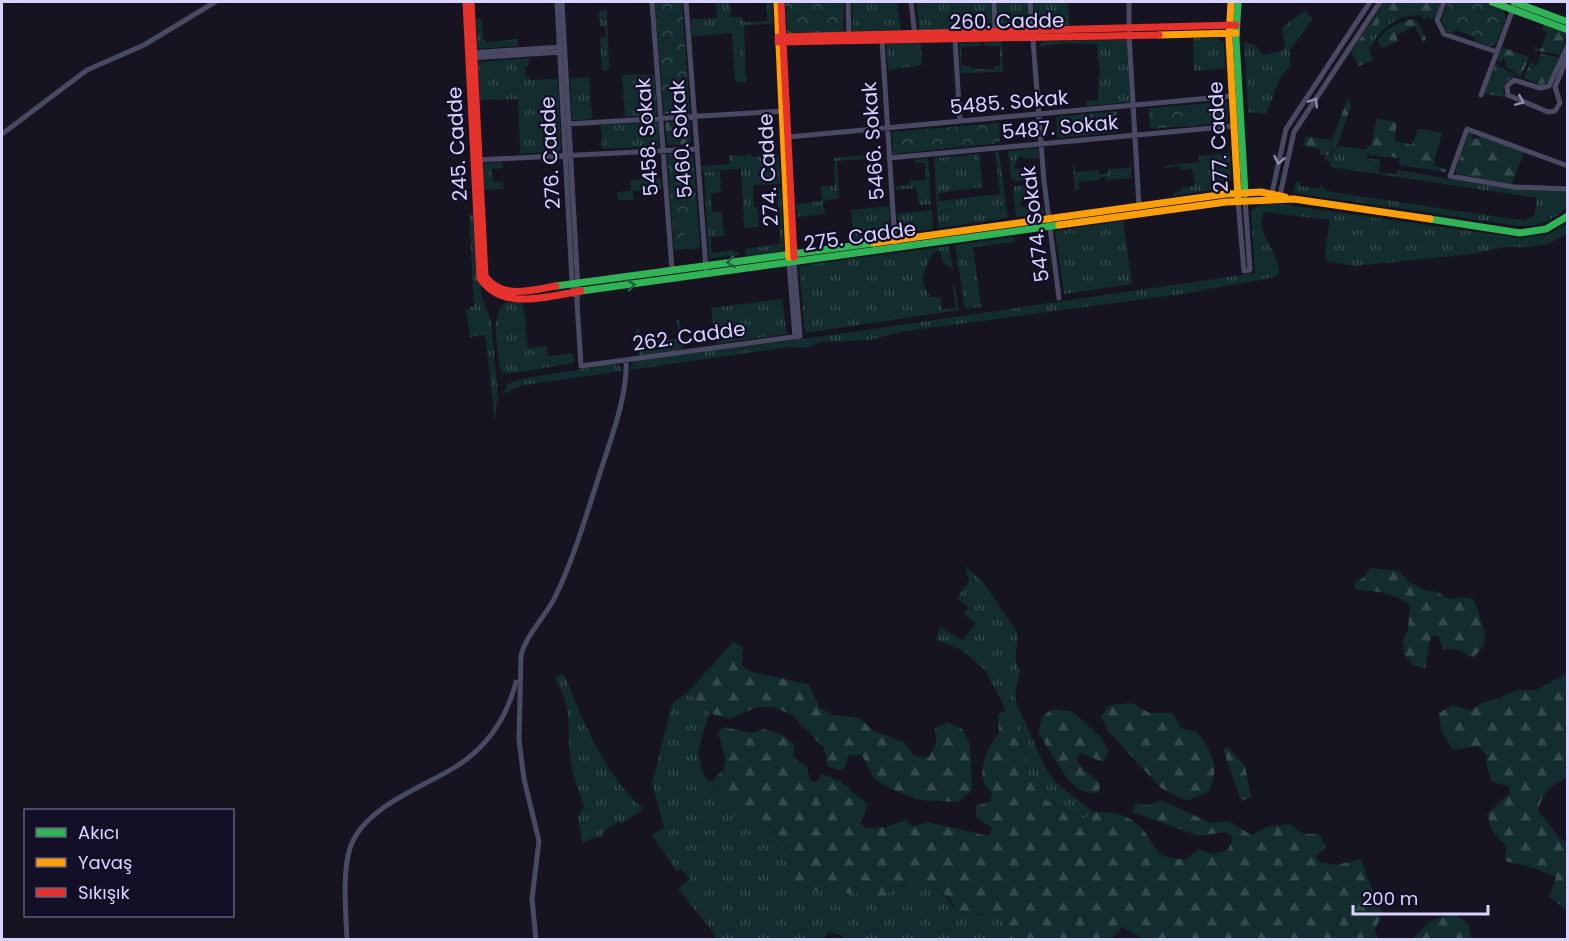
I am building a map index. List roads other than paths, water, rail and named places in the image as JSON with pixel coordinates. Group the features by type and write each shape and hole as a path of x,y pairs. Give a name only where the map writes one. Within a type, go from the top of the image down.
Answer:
{"street":[{"path":"2,134 87,70 144,45 214,2"},
{"name":"245. Cadde","path":"465,2 471,56 477,159 480,275 486,282"},
{"name":"245. Cadde","path":"471,2 471,56"},
{"name":"276. Cadde","path":"557,2 568,124 567,154"},
{"name":"276. Cadde","path":"562,2 567,154 582,366"},
{"name":"5458. Sokak","path":"652,2 672,270"},
{"name":"5460. Sokak","path":"686,2 706,274"},
{"name":"274. Cadde","path":"777,2 798,337"},
{"path":"781,2 781,40"},
{"path":"848,2 849,35"},
{"path":"912,2 915,37"},
{"path":"994,2 995,31"},
{"name":"5474. Sokak","path":"1030,2 1048,222 1059,298"},
{"path":"1129,2 1139,206"},
{"name":"277. Cadde","path":"1231,2 1247,271"},
{"name":"277. Cadde","path":"1238,2 1232,29 1232,96 1242,196"},
{"path":"1276,194 1283,138 1287,127 1370,2"},
{"path":"1276,194 1291,139 1296,129 1380,2"},
{"path":"1444,2 1437,20 1444,34 1497,52"},
{"path":"1492,2 1514,4 1568,22"},
{"path":"1481,94 1514,4"},
{"path":"1514,4 1568,30"},
{"name":"260. Cadde","path":"781,40 849,35 955,39 1034,34 1232,29"},
{"name":"260. Cadde","path":"781,40 882,40 995,31 1034,34"},
{"path":"955,39 960,121"},
{"name":"5466. Sokak","path":"882,40 896,244"},
{"path":"1548,87 1568,45"},
{"path":"471,56 562,50"},
{"path":"1555,89 1540,88 1516,80 1510,82 1506,89 1512,98 1551,113 1557,110 1560,105 1555,89 1568,56"},
{"name":"5485. Sokak","path":"788,137 1232,96"},
{"path":"568,124 784,111"},
{"name":"274. Cadde","path":"784,111 788,137 792,259"},
{"name":"5487. Sokak","path":"889,158 1234,126"},
{"path":"1287,127 1296,129"},
{"path":"1568,166 1467,129 1450,176 1514,186 1568,189"},
{"path":"477,159 697,149"},
{"path":"1242,196 1276,194 1294,199"},
{"path":"1242,196 1294,199 1520,233 1551,227 1568,216"},
{"name":"275. Cadde","path":"1048,222 1139,206 1242,196"},
{"name":"275. Cadde","path":"486,282 507,295 706,274 792,259 1242,196"},
{"name":"275. Cadde","path":"575,288 672,270 792,259"},
{"name":"262. Cadde","path":"582,366 798,337"},
{"path":"536,939 532,899 538,841 524,779 519,740 519,671 523,647 554,598 580,534 616,421 626,377 626,360"},
{"path":"347,939 347,863 350,847 356,835 366,823 395,800 458,766 483,745 502,719 519,671"}]}
